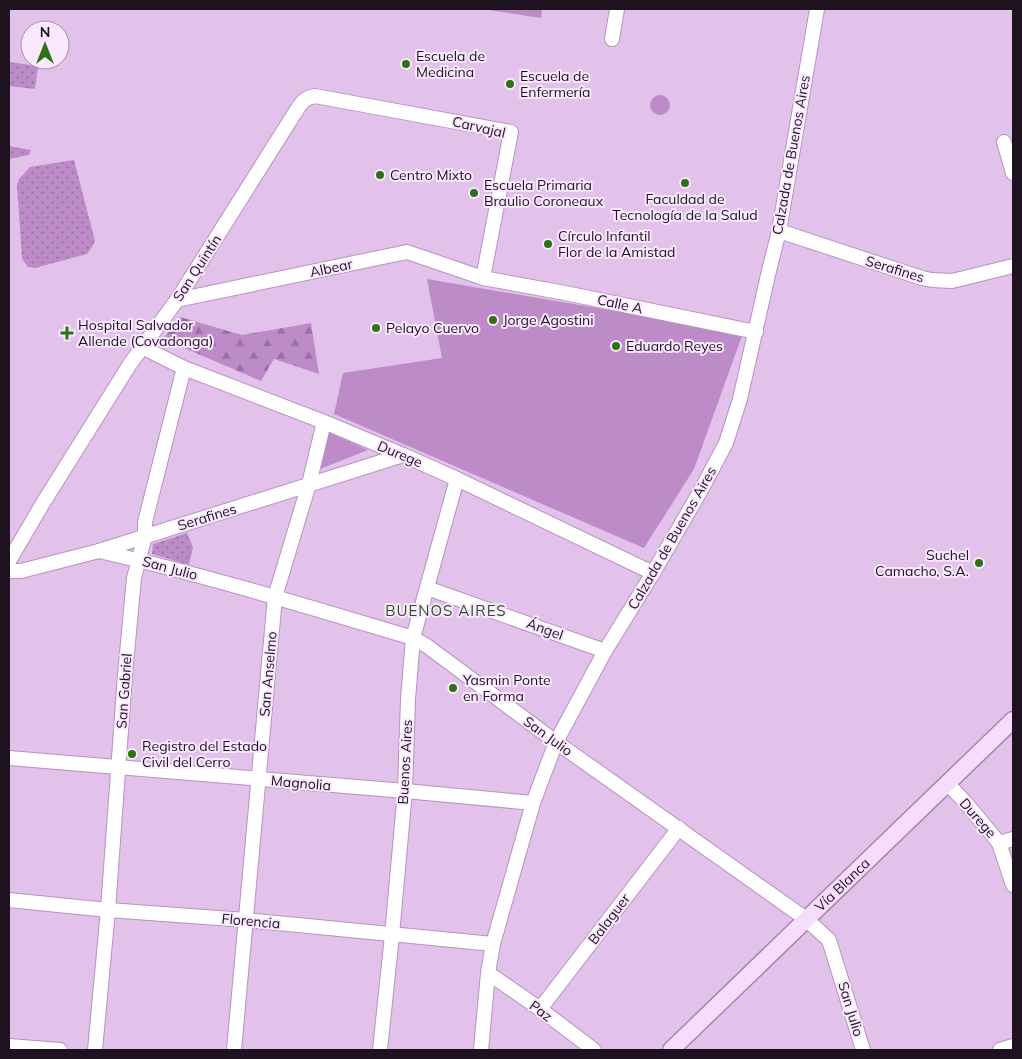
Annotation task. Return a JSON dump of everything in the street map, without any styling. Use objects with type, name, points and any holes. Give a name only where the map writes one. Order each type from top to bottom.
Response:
[{"type":"main road","name":"Vía Blanca","points":[[671,1050],[1013,720]]},
{"type":"street","points":[[612,39],[618,9]]},
{"type":"street","name":"Calzada de Buenos Aires","points":[[481,1050],[488,973],[493,944],[533,803],[556,742],[605,651],[701,490],[726,443],[740,400],[779,231],[817,9]]},
{"type":"street","name":"Carvajal","points":[[304,101],[315,96],[511,132],[483,278]]},
{"type":"street","name":"San Quintín","points":[[9,561],[48,494],[142,347],[177,300],[304,101]]},
{"type":"street","points":[[1004,142],[1013,172]]},
{"type":"street","name":"Serafines","points":[[779,231],[932,280],[952,281],[1013,266]]},
{"type":"street","name":"Albear","points":[[177,300],[407,252],[483,278]]},
{"type":"street","name":"Calle A","points":[[483,278],[756,332]]},
{"type":"street","name":"Durege","points":[[142,347],[184,368],[324,422],[403,455],[653,573]]},
{"type":"street","name":"San Gabriel","points":[[95,1050],[134,578],[144,536],[145,522],[184,368]]},
{"type":"street","name":"San Anselmo","points":[[234,1050],[275,596],[310,484],[324,422]]},
{"type":"street","name":"Serafines","points":[[9,570],[21,571],[99,551],[403,455]]},
{"type":"street","name":"Buenos Aires","points":[[380,1050],[405,791],[408,699],[413,638],[457,479]]},
{"type":"street","name":"San Julio","points":[[99,551],[275,596],[413,638],[427,646],[556,742],[806,919],[829,940],[863,1050]]},
{"type":"street","name":"Ángel","points":[[427,588],[605,651]]},
{"type":"street","name":"Magnolia","points":[[9,758],[533,803]]},
{"type":"street","name":"Durege","points":[[947,783],[999,843],[1013,885]]},
{"type":"street","name":"Balaguer","points":[[540,1009],[678,828]]},
{"type":"street","points":[[999,843],[1013,839]]},
{"type":"street","name":"Florencia","points":[[9,900],[108,910],[246,920],[493,944]]},
{"type":"street","name":"Paz","points":[[488,973],[594,1050]]},
{"type":"street","points":[[9,1046],[60,1050]]},
{"type":"street","points":[[1000,1050],[1013,1046]]},
{"type":"green space","points":[[482,9],[542,9],[541,18]]},
{"type":"green space","points":[[9,62],[20,64],[20,70],[37,70],[35,89],[9,86]]},
{"type":"green space","points":[[656,95],[664,95],[670,101],[670,109],[664,115],[656,115],[650,109],[650,101]]},
{"type":"green space","points":[[9,146],[31,150],[29,155],[9,159]]},
{"type":"green space","points":[[74,160],[95,241],[87,254],[35,268],[28,267],[22,259],[17,184],[19,179],[30,167]]},
{"type":"green space","points":[[427,279],[743,333],[694,469],[644,548],[334,414],[343,373],[442,358]]},
{"type":"green space","points":[[180,317],[242,335],[311,323],[319,374],[274,359],[261,381],[163,339]]},
{"type":"green space","points":[[326,431],[368,450],[315,471]]},
{"type":"green space","points":[[187,533],[193,547],[189,565],[152,554],[153,544]]},
{"type":"place","name":"Escuela de Medicina","points":[[406,64]]},
{"type":"place","name":"Escuela de Enfermería","points":[[510,84]]},
{"type":"place","name":"Centro Mixto","points":[[380,175]]},
{"type":"place","name":"Faculdad de Tecnología de la Salud","points":[[685,183]]},
{"type":"place","name":"Escuela Primaria Braulio Coroneaux","points":[[474,193]]},
{"type":"place","name":"Círculo Infantil Flor de la Amistad","points":[[548,244]]},
{"type":"place","name":"Jorge Agostini","points":[[493,320]]},
{"type":"place","name":"Pelayo Cuervo","points":[[376,328]]},
{"type":"place","name":"Hospital Salvador Allende (Covadonga)","points":[[67,333]]},
{"type":"place","name":"Eduardo Reyes","points":[[616,346]]},
{"type":"place","name":"Suchel Camacho, S.A.","points":[[979,563]]},
{"type":"place","name":"Yasmin Ponte en Forma","points":[[453,688]]},
{"type":"place","name":"Registro del Estado Civil del Cerro","points":[[132,754]]},
{"type":"district","name":"BUENOS AIRES","points":[[446,611]]}]
